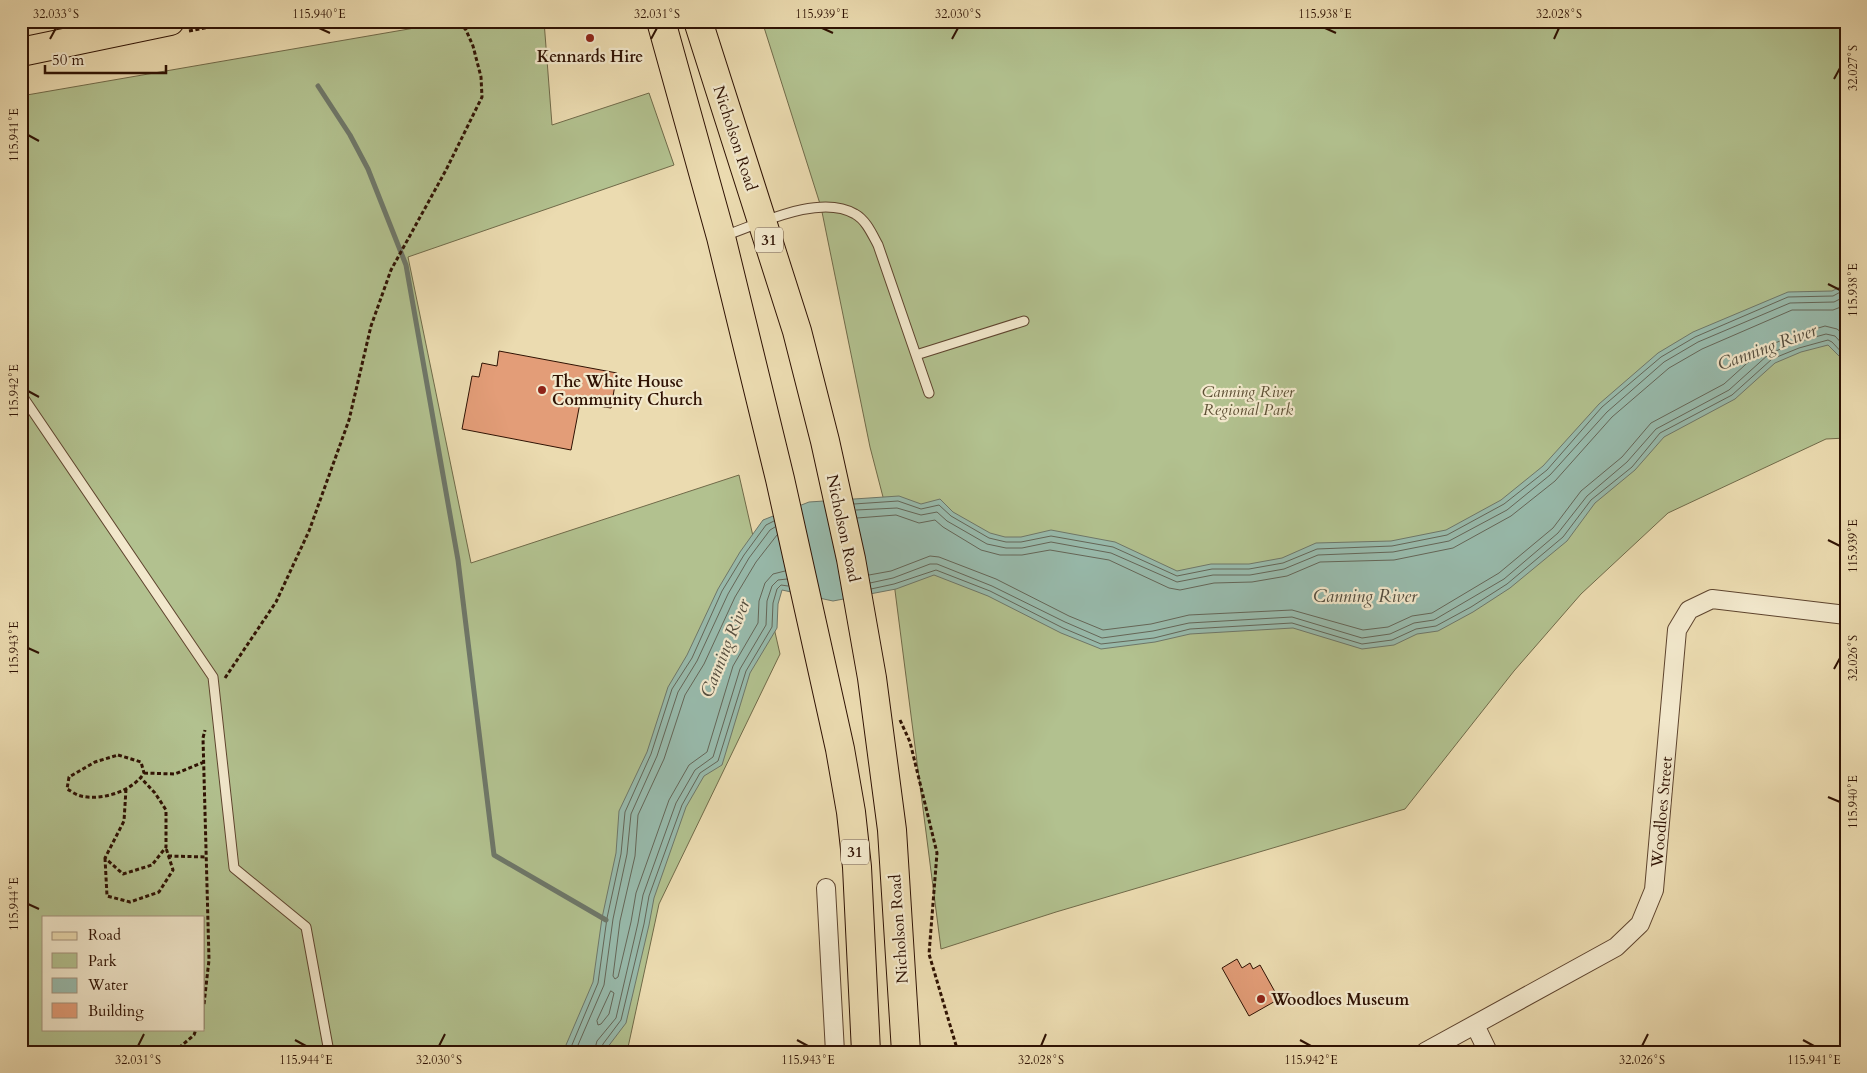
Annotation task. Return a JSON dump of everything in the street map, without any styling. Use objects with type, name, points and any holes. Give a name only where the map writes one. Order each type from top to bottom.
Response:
[{"type":"main road","points":[[21,52],[170,21]]},
{"type":"main road","points":[[648,21],[669,50]]},
{"type":"main road","name":"31","points":[[661,21],[721,237],[780,479],[840,749],[851,812],[857,867],[866,1052]]},
{"type":"main road","name":"Nicholson Road","points":[[698,21],[764,222],[797,331],[825,441],[851,558],[872,678],[892,830],[906,1052]]},
{"type":"street","name":"Woodloes Street","points":[[1425,1052],[1616,947],[1640,924],[1654,890],[1677,630],[1689,610],[1712,599],[1846,615]]},
{"type":"street","points":[[826,888],[835,1052]]},
{"type":"street","points":[[1475,1025],[1488,1052]]},
{"type":"lane","points":[[721,237],[797,212],[821,207],[840,207],[856,214],[869,228],[878,245],[929,393]]},
{"type":"lane","points":[[916,355],[1024,320]]},
{"type":"lane","points":[[21,394],[213,677],[234,868],[306,927],[329,1052]]},
{"type":"path","points":[[215,694],[245,646],[276,602],[309,531],[349,420],[371,326],[391,270],[446,170],[482,97],[481,77],[473,46],[466,30],[458,21]]},
{"type":"path","points":[[898,715],[910,742],[937,853],[929,954],[958,1052]]},
{"type":"path","points":[[205,995],[209,960],[203,738],[206,730]]},
{"type":"path","points":[[118,755],[141,762],[144,773],[141,778],[126,789],[99,797],[80,796],[67,788],[69,777],[95,762],[118,755]]},
{"type":"path","points":[[144,773],[175,774],[204,762]]},
{"type":"path","points":[[126,789],[124,821],[105,858],[107,896],[130,902],[158,892],[173,870],[166,847],[166,810],[155,792],[141,778]]},
{"type":"path","points":[[105,858],[123,874],[152,865],[166,847]]},
{"type":"path","points":[[168,856],[207,858]]},
{"type":"path","points":[[174,1052],[194,1035],[196,1030]]},
{"type":"green space","points":[[455,21],[544,21],[552,125],[649,93],[674,165],[408,257],[471,563],[739,475],[780,654],[659,904],[627,1052],[21,1052],[21,96]]},
{"type":"green space","name":"Canning River Regional Park","points":[[762,21],[1846,21],[1846,438],[1826,439],[1668,513],[1581,594],[1514,671],[1405,809],[1056,912],[941,949],[883,497],[870,447],[821,207]]},
{"type":"water","name":"Canning River","points":[[1846,284],[1846,363],[1828,345],[1801,352],[1775,363],[1735,399],[1664,437],[1635,470],[1595,503],[1567,541],[1510,588],[1473,612],[1438,631],[1417,634],[1394,645],[1362,649],[1293,628],[1190,634],[1155,642],[1101,649],[1061,633],[988,596],[934,575],[896,589],[833,601],[782,590],[778,604],[777,628],[750,673],[722,765],[704,776],[686,807],[654,898],[626,1023],[604,1052],[563,1052],[593,982],[602,918],[616,853],[619,811],[647,752],[668,687],[687,655],[718,589],[740,552],[763,520],[809,502],[899,496],[921,504],[940,499],[953,512],[990,533],[1005,537],[1021,537],[1051,530],[1115,542],[1177,571],[1211,564],[1249,564],[1282,558],[1316,543],[1391,541],[1446,530],[1501,500],[1543,466],[1599,404],[1658,353],[1693,332],[1788,292],[1832,291]]},
{"type":"building","name":"The White House Community Church","points":[[499,351],[617,373],[611,408],[580,403],[571,450],[462,429],[472,376],[479,377],[482,363],[497,366]]},
{"type":"building","points":[[1237,959],[1242,968],[1250,963],[1253,969],[1260,965],[1279,999],[1249,1016],[1222,968]]},
{"type":"waterway","points":[[318,86],[350,135],[368,169],[406,265],[458,560],[494,855],[606,920]]},
{"type":"place","name":"Kennards Hire","points":[[590,38]]},
{"type":"place","name":"The White House Community Church","points":[[542,390]]},
{"type":"place","name":"Woodloes Museum","points":[[1261,999]]}]
